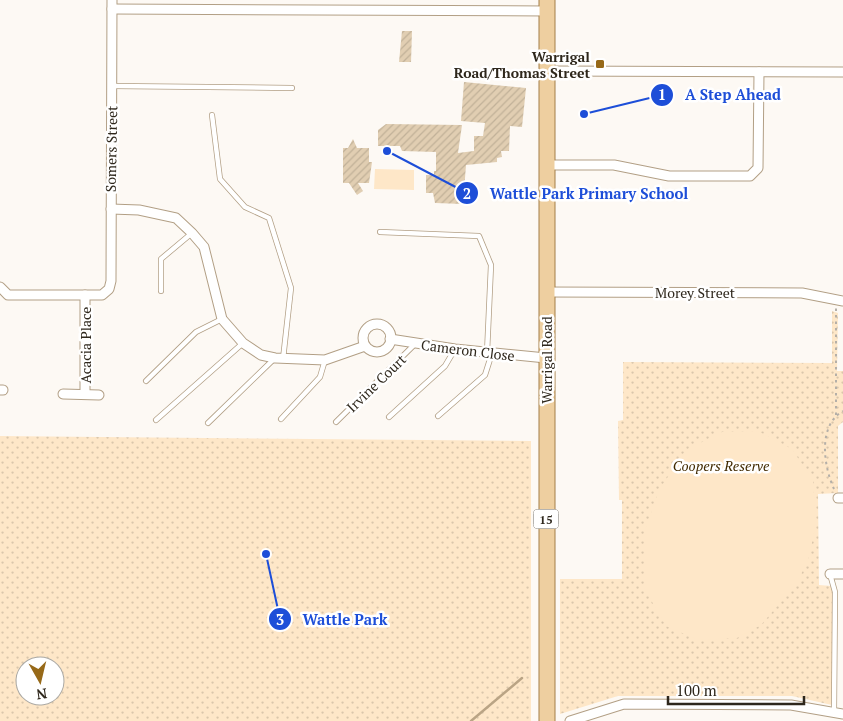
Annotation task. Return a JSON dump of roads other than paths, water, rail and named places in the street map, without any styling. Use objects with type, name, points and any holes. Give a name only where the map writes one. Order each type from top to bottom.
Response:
[{"type":"main road","name":"Warrigal Road","points":[[547,5],[547,721]]},
{"type":"street","points":[[112,4],[547,5]]},
{"type":"street","name":"Somers Street","points":[[85,295],[102,295],[109,289],[111,281],[112,4]]},
{"type":"street","points":[[547,70],[843,72]]},
{"type":"street","points":[[547,165],[614,165],[670,176],[750,176],[758,168],[759,72]]},
{"type":"street","points":[[111,209],[139,210],[176,218],[192,233],[204,247],[222,319],[243,343],[261,355],[279,359],[325,360],[365,346]]},
{"type":"street","points":[[0,287],[8,295],[85,295]]},
{"type":"street","name":"Morey Street","points":[[546,292],[802,293],[841,301]]},
{"type":"street","name":"Acacia Place","points":[[85,295],[85,394]]},
{"type":"street","points":[[376,324],[385,327],[390,339],[387,347],[380,352],[372,351],[365,346],[363,335],[371,326],[376,324]]},
{"type":"street","name":"Cameron Close","points":[[390,339],[455,349],[546,358]]},
{"type":"street","name":"Acacia Place","points":[[63,394],[99,395]]},
{"type":"street","points":[[830,574],[843,574]]},
{"type":"street","points":[[570,721],[624,704],[791,705],[839,716]]},
{"type":"lane","points":[[112,86],[292,88]]},
{"type":"lane","points":[[208,423],[279,359],[291,288],[269,218],[245,207],[220,179],[212,115]]},
{"type":"lane","points":[[380,232],[479,236],[491,265],[490,353],[485,375],[438,416]]},
{"type":"lane","points":[[161,291],[161,259],[192,233]]},
{"type":"lane","points":[[146,381],[196,332],[222,319]]},
{"type":"lane","points":[[156,420],[243,343]]},
{"type":"lane","name":"Irvine Court","points":[[336,422],[416,343]]},
{"type":"lane","points":[[389,417],[445,366],[455,349]]},
{"type":"lane","points":[[281,419],[320,377],[325,360]]},
{"type":"lane","points":[[830,574],[835,592],[839,716]]},
{"type":"waterway","points":[[471,721],[522,678]]},
{"type":"place","name":"Warrigal Road/Thomas Street","points":[[600,64]]},
{"type":"place","name":"A Step Ahead","points":[[584,114]]},
{"type":"place","name":"Wattle Park Primary School","points":[[387,151]]},
{"type":"place","name":"Wattle Park","points":[[266,554]]},
{"type":"park label","name":"Coopers Reserve","points":[[721,465]]}]
